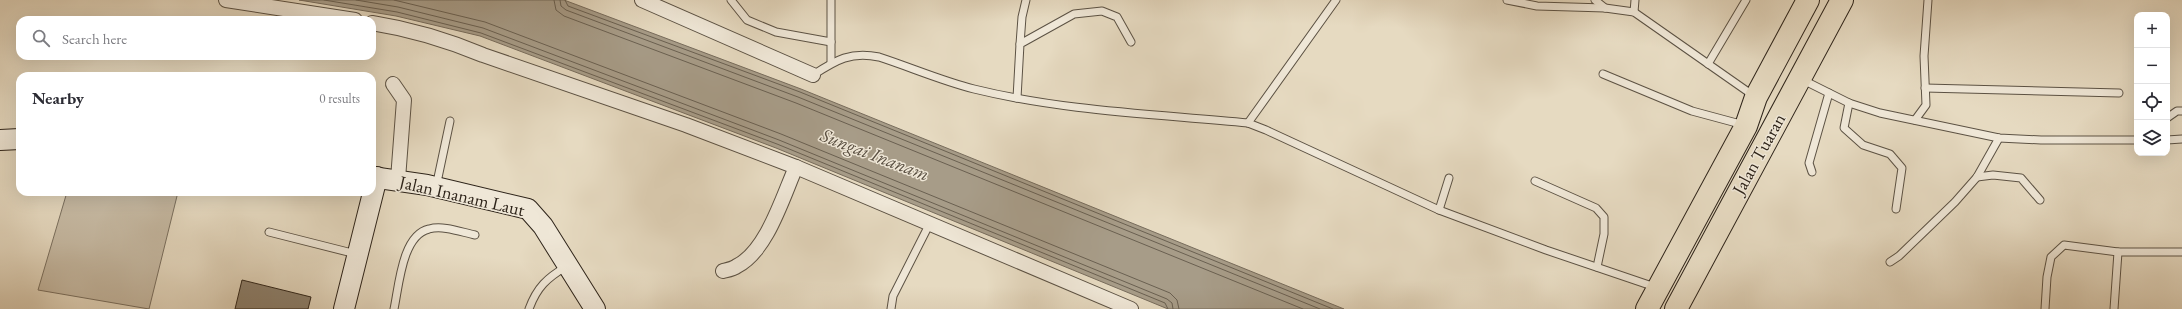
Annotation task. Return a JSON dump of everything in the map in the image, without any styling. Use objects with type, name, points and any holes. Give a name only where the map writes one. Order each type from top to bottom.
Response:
[{"type":"main road","name":"Jalan Tuaran","points":[[1647,309],[1746,126],[1756,97],[1808,0]]},
{"type":"main road","name":"Jalan Tuaran","points":[[1676,309],[1742,183],[1801,78],[1842,0]]},
{"type":"street","points":[[226,0],[329,16]]},
{"type":"street","points":[[642,0],[813,74]]},
{"type":"street","points":[[376,24],[394,26],[451,42],[483,55],[686,125],[796,167],[1128,308]]},
{"type":"street","points":[[393,84],[404,100],[398,179]]},
{"type":"street","points":[[723,271],[737,266],[750,256],[764,238],[796,167]]},
{"type":"street","name":"Jalan Inanam Laut","points":[[376,177],[398,179],[528,209],[543,226],[595,309]]},
{"type":"street","points":[[344,309],[370,196]]},
{"type":"lane","points":[[731,0],[747,20],[776,32],[831,42]]},
{"type":"lane","points":[[831,0],[831,63]]},
{"type":"lane","points":[[1017,98],[1022,17],[1026,0]]},
{"type":"lane","points":[[1248,123],[1336,0]]},
{"type":"lane","points":[[1507,0],[1537,6],[1605,8],[1634,12],[1756,97]]},
{"type":"lane","points":[[1594,0],[1605,8]]},
{"type":"lane","points":[[1634,12],[1635,0]]},
{"type":"lane","points":[[1708,64],[1746,0]]},
{"type":"lane","points":[[1915,120],[1926,105],[1924,56],[1928,0]]},
{"type":"lane","points":[[1020,44],[1074,14],[1102,11],[1117,17],[1131,42]]},
{"type":"lane","points":[[813,74],[846,56],[864,54],[879,57],[972,89],[1017,98],[1112,111],[1248,123],[1440,210],[1546,250],[1659,288]]},
{"type":"lane","points":[[1603,74],[1692,111],[1746,126]]},
{"type":"lane","points":[[1801,78],[1829,94],[1849,103],[1880,113],[1999,138],[2041,140],[2134,140]]},
{"type":"lane","points":[[1925,88],[2119,94]]},
{"type":"lane","points":[[1812,172],[1809,163],[1829,94]]},
{"type":"lane","points":[[1849,103],[1844,128],[1863,145],[1890,154],[1902,168],[1896,209]]},
{"type":"lane","points":[[2170,116],[2177,111],[2182,111]]},
{"type":"lane","points":[[436,187],[450,121]]},
{"type":"lane","points":[[1890,262],[1899,256],[1977,177],[1999,138]]},
{"type":"lane","points":[[2170,140],[2182,139]]},
{"type":"lane","points":[[1977,177],[1993,175],[2020,178],[2040,200]]},
{"type":"lane","points":[[1440,210],[1449,178]]},
{"type":"lane","points":[[1535,181],[1596,208],[1604,217],[1604,234],[1597,267]]},
{"type":"lane","points":[[891,309],[893,296],[930,223]]},
{"type":"lane","points":[[394,309],[408,249],[414,237],[430,229],[439,228],[475,235]]},
{"type":"lane","points":[[269,232],[357,254]]},
{"type":"lane","points":[[2044,309],[2047,277],[2051,257],[2064,245],[2118,252],[2182,252]]},
{"type":"lane","points":[[2114,309],[2118,252]]},
{"type":"lane","points":[[529,309],[534,293],[550,276],[567,266]]},
{"type":"shaded area","points":[[66,196],[177,196],[149,309],[38,290]]},
{"type":"water","name":"Sungai Inanam","points":[[299,0],[564,0],[801,89],[1344,309],[1168,309],[776,148],[480,36],[396,16]]},
{"type":"building","points":[[242,280],[311,297],[308,309],[235,309]]}]
